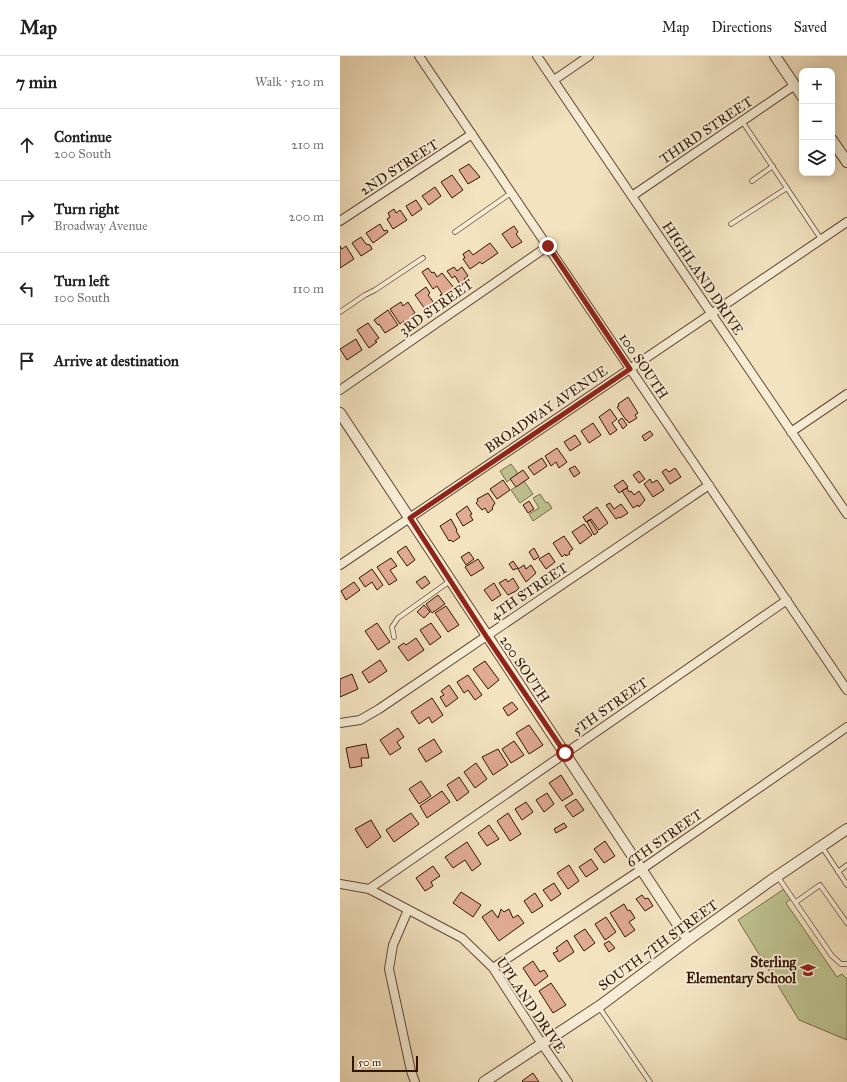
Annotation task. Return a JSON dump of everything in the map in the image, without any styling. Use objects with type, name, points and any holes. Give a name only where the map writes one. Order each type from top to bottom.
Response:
[{"type":"street","name":"100 SOUTH","points":[[419,56],[847,690]]},
{"type":"street","name":"HIGHLAND DRIVE","points":[[538,56],[847,514]]},
{"type":"street","points":[[554,80],[589,56]]},
{"type":"street","points":[[775,56],[799,91]]},
{"type":"street","name":"THIRD STREET","points":[[632,196],[795,85]]},
{"type":"street","name":"2ND STREET","points":[[340,221],[472,134]]},
{"type":"street","points":[[835,144],[847,162]]},
{"type":"street","name":"BROADWAY AVENUE","points":[[340,565],[847,222]]},
{"type":"street","name":"3RD STREET","points":[[340,390],[548,246]]},
{"type":"street","points":[[791,432],[847,394]]},
{"type":"street","name":"200 SOUTH","points":[[340,413],[688,940]]},
{"type":"street","name":"4TH STREET","points":[[340,723],[360,720],[379,709],[709,485]]},
{"type":"street","name":"5TH STREET","points":[[369,889],[787,600]]},
{"type":"street","name":"6TH STREET","points":[[493,968],[642,869],[847,727]]},
{"type":"street","name":"SOUTH 7TH STREET","points":[[484,1082],[598,1006],[778,876],[847,829]]},
{"type":"street","name":"UPLAND DRIVE","points":[[340,884],[369,889],[462,938],[493,968],[568,1082]]},
{"type":"street","points":[[408,910],[393,945],[389,969],[411,1071],[415,1082]]},
{"type":"lane","points":[[742,121],[821,239]]},
{"type":"lane","points":[[752,181],[773,166]]},
{"type":"lane","points":[[731,224],[787,188]]},
{"type":"lane","points":[[455,232],[512,192]]},
{"type":"lane","points":[[340,312],[423,258]]},
{"type":"lane","points":[[394,637],[392,627],[398,618],[450,580]]},
{"type":"lane","points":[[822,847],[847,885]]},
{"type":"lane","points":[[838,872],[847,865]]},
{"type":"lane","points":[[778,876],[832,956],[841,964],[847,964]]},
{"type":"lane","points":[[796,902],[820,885],[847,923]]},
{"type":"lane","points":[[598,1006],[650,1082]]},
{"type":"green space","points":[[511,464],[517,474],[507,482],[500,471]]},
{"type":"green space","points":[[524,481],[533,494],[520,503],[511,490]]},
{"type":"green space","points":[[540,494],[546,503],[548,502],[552,508],[533,521],[529,514],[539,508],[533,498]]},
{"type":"green space","points":[[784,889],[791,899],[786,903],[837,977],[842,974],[847,979],[847,1040],[799,1020],[738,920]]},
{"type":"building","points":[[469,164],[480,177],[468,184],[459,170]]},
{"type":"building","points":[[452,175],[463,190],[452,198],[441,182]]},
{"type":"building","points":[[435,187],[441,196],[429,205],[422,196]]},
{"type":"building","points":[[416,200],[422,209],[412,216],[406,206]]},
{"type":"building","points":[[394,209],[396,213],[400,210],[407,220],[393,229],[387,219],[390,217],[388,213]]},
{"type":"building","points":[[380,224],[384,231],[387,230],[388,232],[373,243],[366,233]]},
{"type":"building","points":[[514,226],[518,232],[516,234],[522,242],[512,248],[502,234]]},
{"type":"building","points":[[361,237],[366,244],[370,245],[372,249],[361,256],[352,243]]},
{"type":"building","points":[[490,243],[498,253],[482,264],[480,262],[470,269],[463,259],[465,258],[463,254],[469,250],[473,255]]},
{"type":"building","points":[[340,246],[342,249],[346,246],[354,259],[340,268]]},
{"type":"building","points":[[454,267],[457,271],[462,267],[468,276],[464,279],[466,282],[461,286],[455,276],[452,278],[447,271]]},
{"type":"building","points":[[428,268],[432,273],[434,272],[437,277],[442,273],[455,289],[442,298],[440,295],[442,294],[437,286],[433,289],[422,272]]},
{"type":"building","points":[[426,287],[430,293],[428,295],[434,303],[425,309],[415,295]]},
{"type":"building","points":[[401,302],[403,306],[408,302],[415,313],[412,315],[414,317],[406,323],[404,321],[400,324],[390,309]]},
{"type":"building","points":[[388,310],[398,325],[385,333],[379,324],[378,325],[374,320]]},
{"type":"building","points":[[368,323],[379,338],[375,341],[377,342],[369,348],[357,330]]},
{"type":"building","points":[[356,339],[362,350],[347,360],[340,349]]},
{"type":"building","points":[[628,397],[638,413],[635,415],[637,418],[629,423],[617,407],[619,406],[618,404]]},
{"type":"building","points":[[610,409],[617,419],[612,423],[617,430],[610,435],[599,417]]},
{"type":"building","points":[[622,418],[627,425],[623,429],[618,421]]},
{"type":"building","points":[[593,423],[601,435],[589,443],[581,431]]},
{"type":"building","points":[[650,431],[653,435],[645,441],[642,436]]},
{"type":"building","points":[[575,435],[581,444],[570,451],[564,442]]},
{"type":"building","points":[[557,448],[567,462],[559,468],[556,462],[551,466],[545,456]]},
{"type":"building","points":[[542,458],[547,466],[534,475],[528,467]]},
{"type":"building","points":[[575,466],[580,473],[574,477],[569,469]]},
{"type":"building","points":[[675,468],[681,477],[670,484],[662,472],[666,469],[669,472]]},
{"type":"building","points":[[523,470],[529,478],[516,487],[510,479]]},
{"type":"building","points":[[639,471],[645,479],[639,483],[633,475]]},
{"type":"building","points":[[650,479],[652,483],[657,480],[664,490],[653,497],[644,484]]},
{"type":"building","points":[[503,480],[510,490],[497,499],[490,489]]},
{"type":"building","points":[[623,480],[628,487],[619,493],[614,486]]},
{"type":"building","points":[[627,488],[629,492],[631,491],[634,495],[639,491],[645,500],[639,507],[638,505],[633,508],[622,491]]},
{"type":"building","points":[[488,493],[495,503],[492,508],[493,509],[488,513],[485,508],[482,510],[476,503],[478,501],[477,499]]},
{"type":"building","points":[[529,501],[534,509],[528,513],[523,505]]},
{"type":"building","points":[[610,503],[614,509],[621,504],[628,513],[616,519],[606,505]]},
{"type":"building","points":[[467,506],[472,514],[470,515],[473,520],[463,526],[456,514]]},
{"type":"building","points":[[597,507],[608,523],[599,530],[591,519],[586,522],[583,517]]},
{"type":"building","points":[[451,519],[460,537],[453,542],[451,540],[449,541],[440,526]]},
{"type":"building","points":[[590,520],[598,532],[594,535],[587,522]]},
{"type":"building","points":[[584,524],[592,535],[580,544],[572,532]]},
{"type":"building","points":[[564,536],[573,549],[569,552],[570,554],[566,556],[565,554],[562,557],[553,543]]},
{"type":"building","points":[[406,546],[415,560],[407,566],[397,552]]},
{"type":"building","points":[[534,548],[539,557],[534,560],[529,552]]},
{"type":"building","points":[[469,552],[474,559],[466,565],[461,557]]},
{"type":"building","points":[[549,553],[555,562],[546,569],[539,559]]},
{"type":"building","points":[[391,558],[397,566],[390,570],[397,580],[389,585],[377,567]]},
{"type":"building","points":[[478,559],[484,568],[471,576],[465,567]]},
{"type":"building","points":[[513,561],[518,568],[513,570],[509,564]]},
{"type":"building","points":[[524,565],[526,569],[531,565],[536,573],[526,582],[518,569]]},
{"type":"building","points":[[372,569],[383,585],[377,590],[372,582],[365,587],[359,578]]},
{"type":"building","points":[[425,576],[430,583],[422,589],[416,582]]},
{"type":"building","points":[[513,578],[519,588],[508,595],[499,583],[506,579],[508,582]]},
{"type":"building","points":[[354,582],[360,590],[346,600],[341,591]]},
{"type":"building","points":[[494,583],[501,595],[492,601],[484,590]]},
{"type":"building","points":[[438,595],[445,604],[432,613],[426,604]]},
{"type":"building","points":[[424,605],[430,612],[424,618],[417,612]]},
{"type":"building","points":[[446,606],[459,625],[448,632],[435,613]]},
{"type":"building","points":[[377,623],[390,642],[378,650],[365,631]]},
{"type":"building","points":[[431,623],[441,637],[430,645],[420,630]]},
{"type":"building","points":[[416,638],[424,650],[408,661],[398,647],[404,643],[406,645]]},
{"type":"building","points":[[380,660],[387,671],[369,683],[362,672]]},
{"type":"building","points":[[485,661],[499,680],[488,689],[473,669]]},
{"type":"building","points":[[352,674],[358,689],[340,697],[340,679]]},
{"type":"building","points":[[468,675],[482,695],[475,700],[468,690],[464,693],[457,682]]},
{"type":"building","points":[[449,685],[458,698],[446,707],[440,697],[444,695],[441,691]]},
{"type":"building","points":[[432,698],[443,715],[432,723],[429,717],[419,724],[411,712]]},
{"type":"building","points":[[512,702],[518,709],[508,716],[503,708]]},
{"type":"building","points":[[529,725],[543,745],[529,754],[516,733]]},
{"type":"building","points":[[398,728],[404,737],[397,742],[401,748],[390,755],[380,740]]},
{"type":"building","points":[[434,739],[442,752],[426,762],[418,749]]},
{"type":"building","points":[[514,741],[524,755],[511,763],[502,749]]},
{"type":"building","points":[[366,744],[369,758],[361,758],[362,766],[350,768],[346,748]]},
{"type":"building","points":[[498,749],[508,765],[493,775],[482,757]]},
{"type":"building","points":[[476,763],[487,779],[475,788],[464,772]]},
{"type":"building","points":[[561,775],[573,794],[562,801],[549,783]]},
{"type":"building","points":[[459,777],[469,792],[457,801],[447,785]]},
{"type":"building","points":[[421,781],[431,796],[419,804],[409,789]]},
{"type":"building","points":[[442,791],[450,802],[427,818],[420,806]]},
{"type":"building","points":[[547,793],[554,804],[544,812],[536,800]]},
{"type":"building","points":[[576,799],[584,810],[573,817],[565,806]]},
{"type":"building","points":[[526,802],[533,812],[522,820],[515,809]]},
{"type":"building","points":[[411,813],[419,824],[394,842],[386,830]]},
{"type":"building","points":[[508,813],[521,834],[510,841],[497,821]]},
{"type":"building","points":[[371,820],[381,837],[367,848],[355,829]]},
{"type":"building","points":[[564,823],[567,827],[556,833],[554,829]]},
{"type":"building","points":[[489,825],[499,839],[487,846],[478,833]]},
{"type":"building","points":[[605,841],[615,856],[604,863],[594,849]]},
{"type":"building","points":[[467,842],[481,864],[472,871],[465,860],[453,868],[445,857]]},
{"type":"building","points":[[591,859],[598,869],[586,877],[579,867]]},
{"type":"building","points":[[569,865],[579,881],[568,889],[557,873]]},
{"type":"building","points":[[433,866],[440,876],[431,882],[433,886],[425,891],[416,878]]},
{"type":"building","points":[[554,883],[561,894],[551,901],[543,890]]},
{"type":"building","points":[[461,892],[481,905],[473,917],[453,903]]},
{"type":"building","points":[[535,893],[543,906],[532,913],[524,901]]},
{"type":"building","points":[[642,895],[645,899],[648,898],[653,906],[645,911],[636,899]]},
{"type":"building","points":[[624,904],[635,918],[629,922],[635,930],[625,937],[610,913]]},
{"type":"building","points":[[501,909],[504,912],[509,909],[513,918],[518,915],[524,923],[499,941],[482,917],[492,910],[498,918]]},
{"type":"building","points":[[606,917],[616,932],[605,940],[595,924]]},
{"type":"building","points":[[585,929],[595,943],[584,951],[574,936]]},
{"type":"building","points":[[567,940],[574,952],[559,962],[553,953],[558,951],[556,948]]},
{"type":"building","points":[[609,941],[615,948],[609,952],[604,944]]},
{"type":"building","points":[[533,961],[540,972],[544,970],[548,976],[535,986],[523,968]]},
{"type":"building","points":[[551,983],[566,1005],[553,1013],[539,991]]},
{"type":"building","points":[[533,1073],[539,1082],[522,1081]]},
{"type":"place","name":"Sterling Elementary School","points":[[808,970]]},
{"type":"route","points":[[548,246],[630,369],[410,518],[486,636],[565,753]]}]
